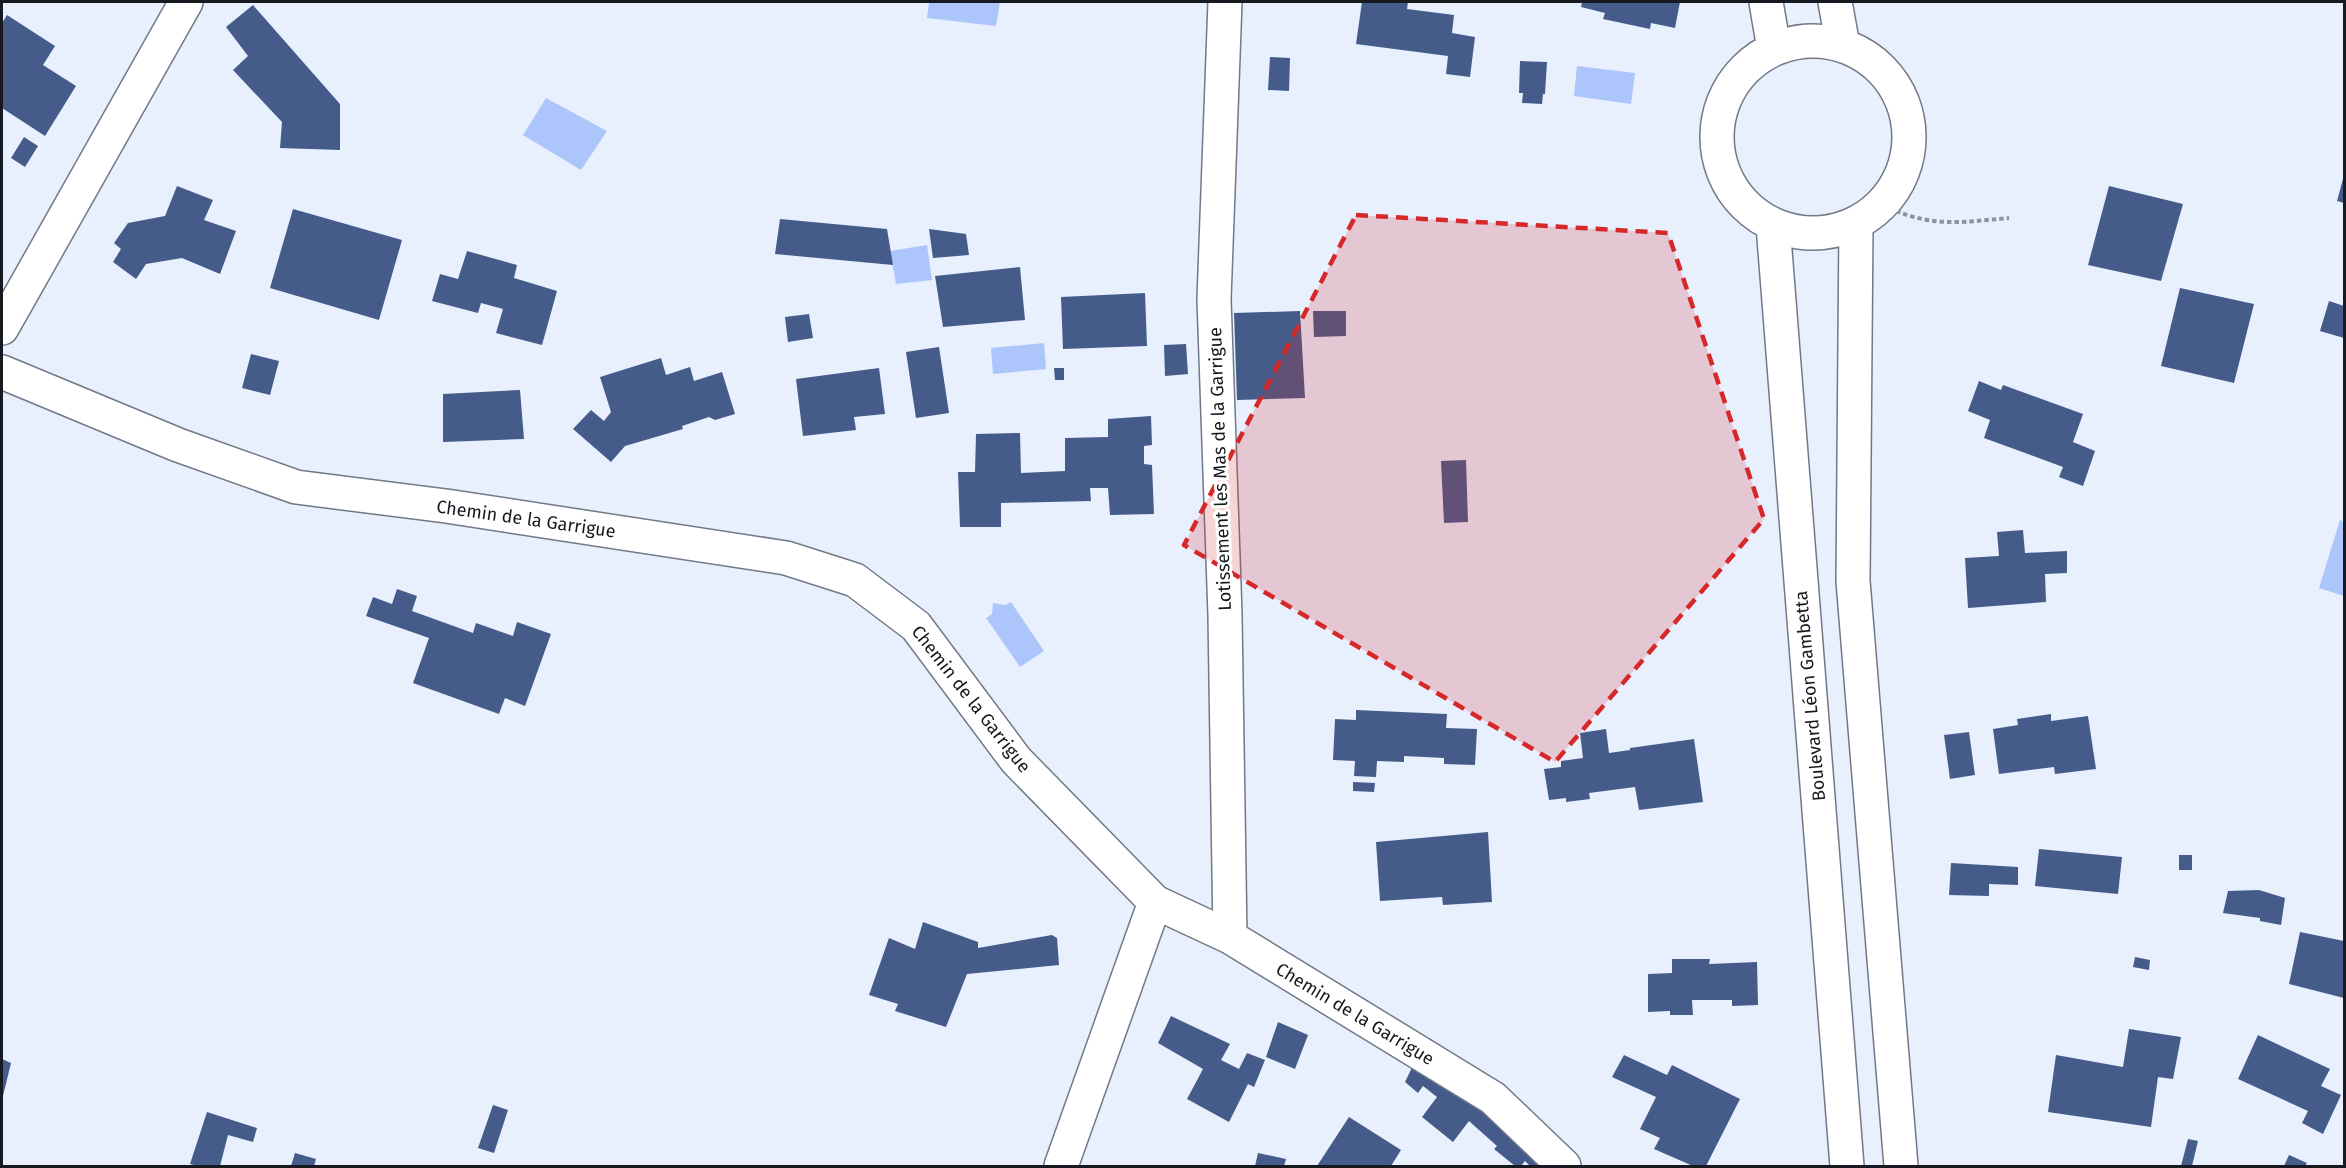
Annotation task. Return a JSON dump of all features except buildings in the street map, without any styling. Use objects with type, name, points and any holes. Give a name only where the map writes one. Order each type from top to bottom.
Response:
[{"type":"street","points":[[2,328],[186,2]]},
{"type":"street","name":"Lotissement les Mas de la Garrigue","points":[[1225,2],[1214,299],[1225,615],[1230,937]]},
{"type":"street","points":[[1766,2],[1774,49]]},
{"type":"street","points":[[1835,2],[1843,46]]},
{"type":"street","points":[[1820,41],[1843,46],[1872,61],[1894,84],[1908,114],[1910,147],[1901,178],[1883,205],[1856,224],[1829,233],[1800,234],[1773,225],[1747,208],[1727,183],[1717,152],[1717,121],[1728,91],[1747,66],[1774,49],[1796,42],[1820,41]]},
{"type":"street","points":[[1856,224],[1853,581],[1901,1167]]},
{"type":"street","name":"Boulevard Léon Gambetta","points":[[1773,225],[1847,1167]]},
{"type":"street","name":"Chemin de la Garrigue","points":[[2,372],[178,445],[296,487],[786,558],[855,580],[916,626],[1016,760],[1155,902],[1230,937],[1493,1098],[1564,1167]]},
{"type":"street","points":[[1061,1167],[1155,902]]},
{"type":"path","points":[[1883,205],[1913,219],[1949,224],[2009,218]]},
{"type":"highlighted area","points":[[1356,215],[1668,233],[1764,519],[1555,762],[1184,545]]},
{"type":"water","points":[[929,2],[1000,2],[996,26],[927,18]]},
{"type":"water","points":[[1577,66],[1635,73],[1631,104],[1574,96]]},
{"type":"water","points":[[546,98],[607,131],[581,170],[523,135]]},
{"type":"water","points":[[927,245],[932,280],[896,284],[890,251]]},
{"type":"water","points":[[1044,343],[1046,369],[993,374],[991,348]]},
{"type":"water","points":[[2340,520],[2344,522],[2344,596],[2319,588]]},
{"type":"water","points":[[1011,602],[1044,651],[1020,667],[986,618],[992,614],[993,603],[1005,605]]}]
